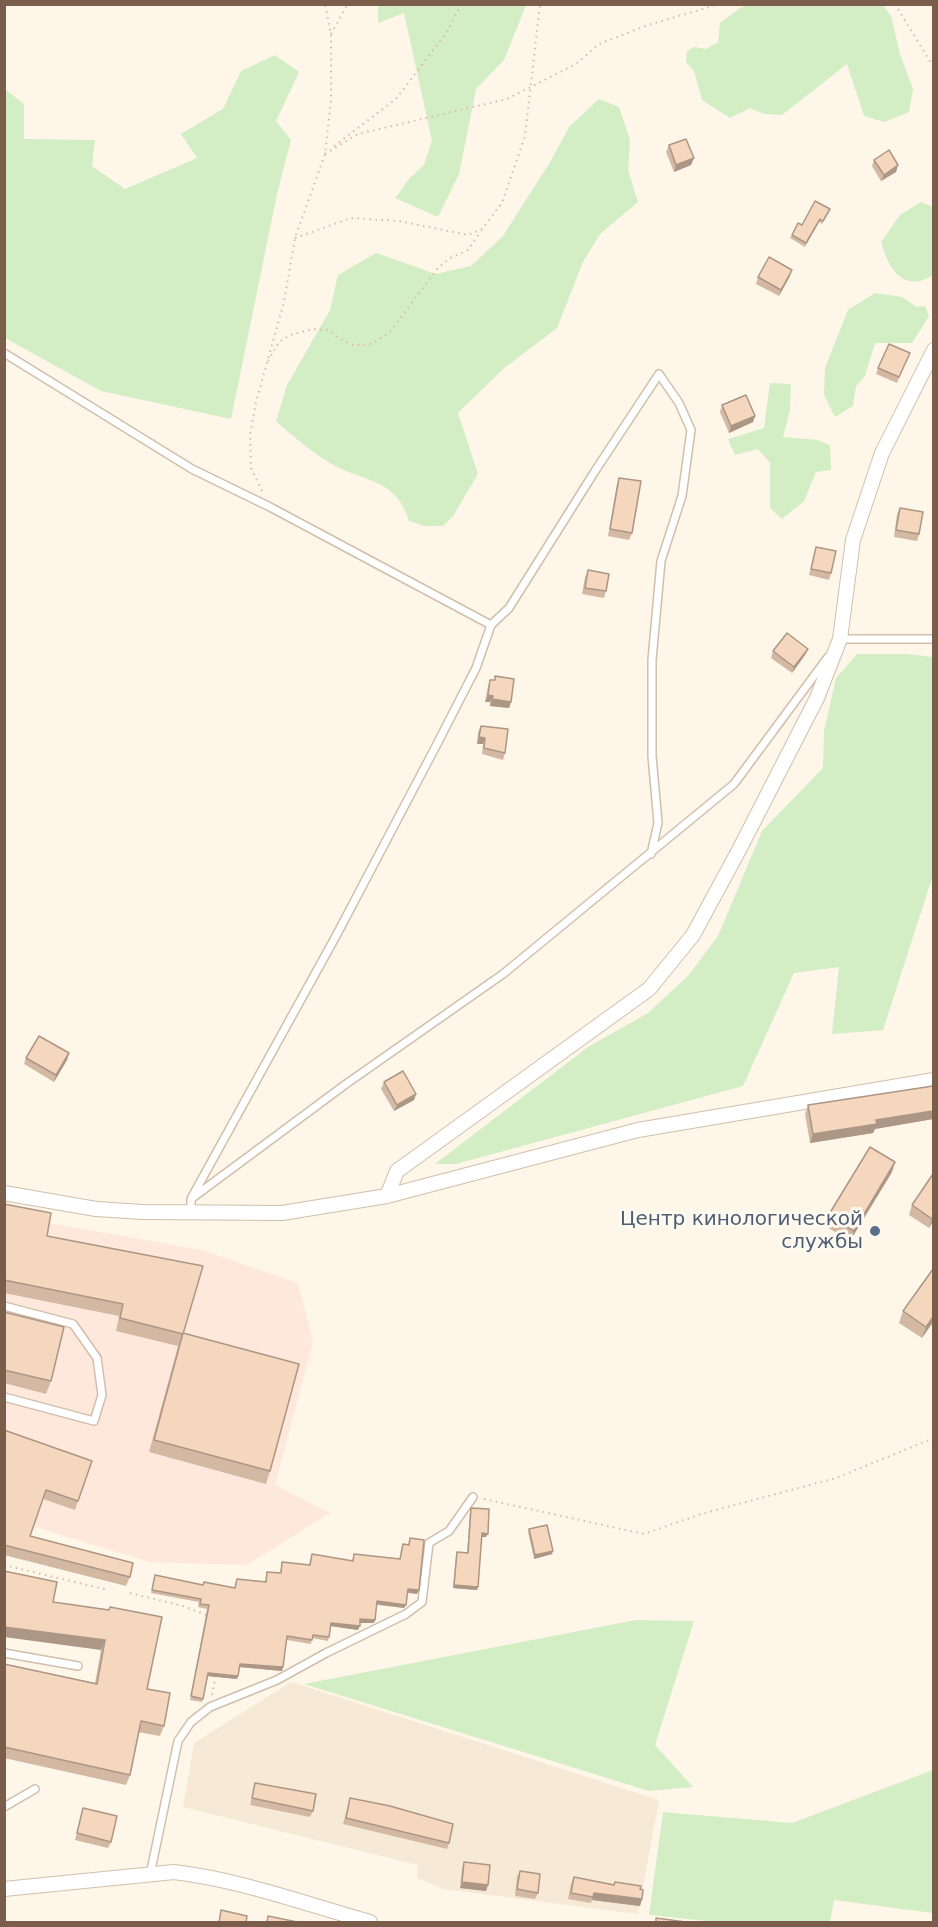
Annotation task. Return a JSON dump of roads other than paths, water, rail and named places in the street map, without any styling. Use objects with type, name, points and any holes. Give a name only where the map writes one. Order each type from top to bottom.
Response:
[{"type":"street","points":[[387,1196],[397,1171],[649,989],[693,935],[817,698],[840,639],[853,540],[882,453],[933,350]]},
{"type":"street","points":[[4,1194],[96,1209],[191,1206],[282,1213],[387,1196],[638,1130],[933,1080]]},
{"type":"street","points":[[4,1889],[174,1872],[267,1892],[370,1923]]},
{"type":"lane","points":[[4,353],[192,469],[270,507],[491,625]]},
{"type":"lane","points":[[191,1206],[436,746],[476,668],[491,625],[509,608],[594,471],[659,374],[679,403],[691,430],[682,496],[661,561],[652,660],[652,756],[658,823],[651,854]]},
{"type":"lane","points":[[191,1206],[346,1084],[503,974],[735,784],[788,714],[840,639],[933,639]]},
{"type":"lane","points":[[4,1306],[73,1324],[97,1358],[102,1395],[94,1421],[4,1397]]},
{"type":"lane","points":[[150,1875],[178,1741],[191,1722],[210,1707],[277,1680],[406,1614],[422,1602],[429,1543],[449,1531],[473,1497]]},
{"type":"lane","points":[[4,1653],[78,1666]]},
{"type":"lane","points":[[4,1807],[35,1789]]},
{"type":"place","name":"Центр кинологической службы","points":[[875,1231]]}]
